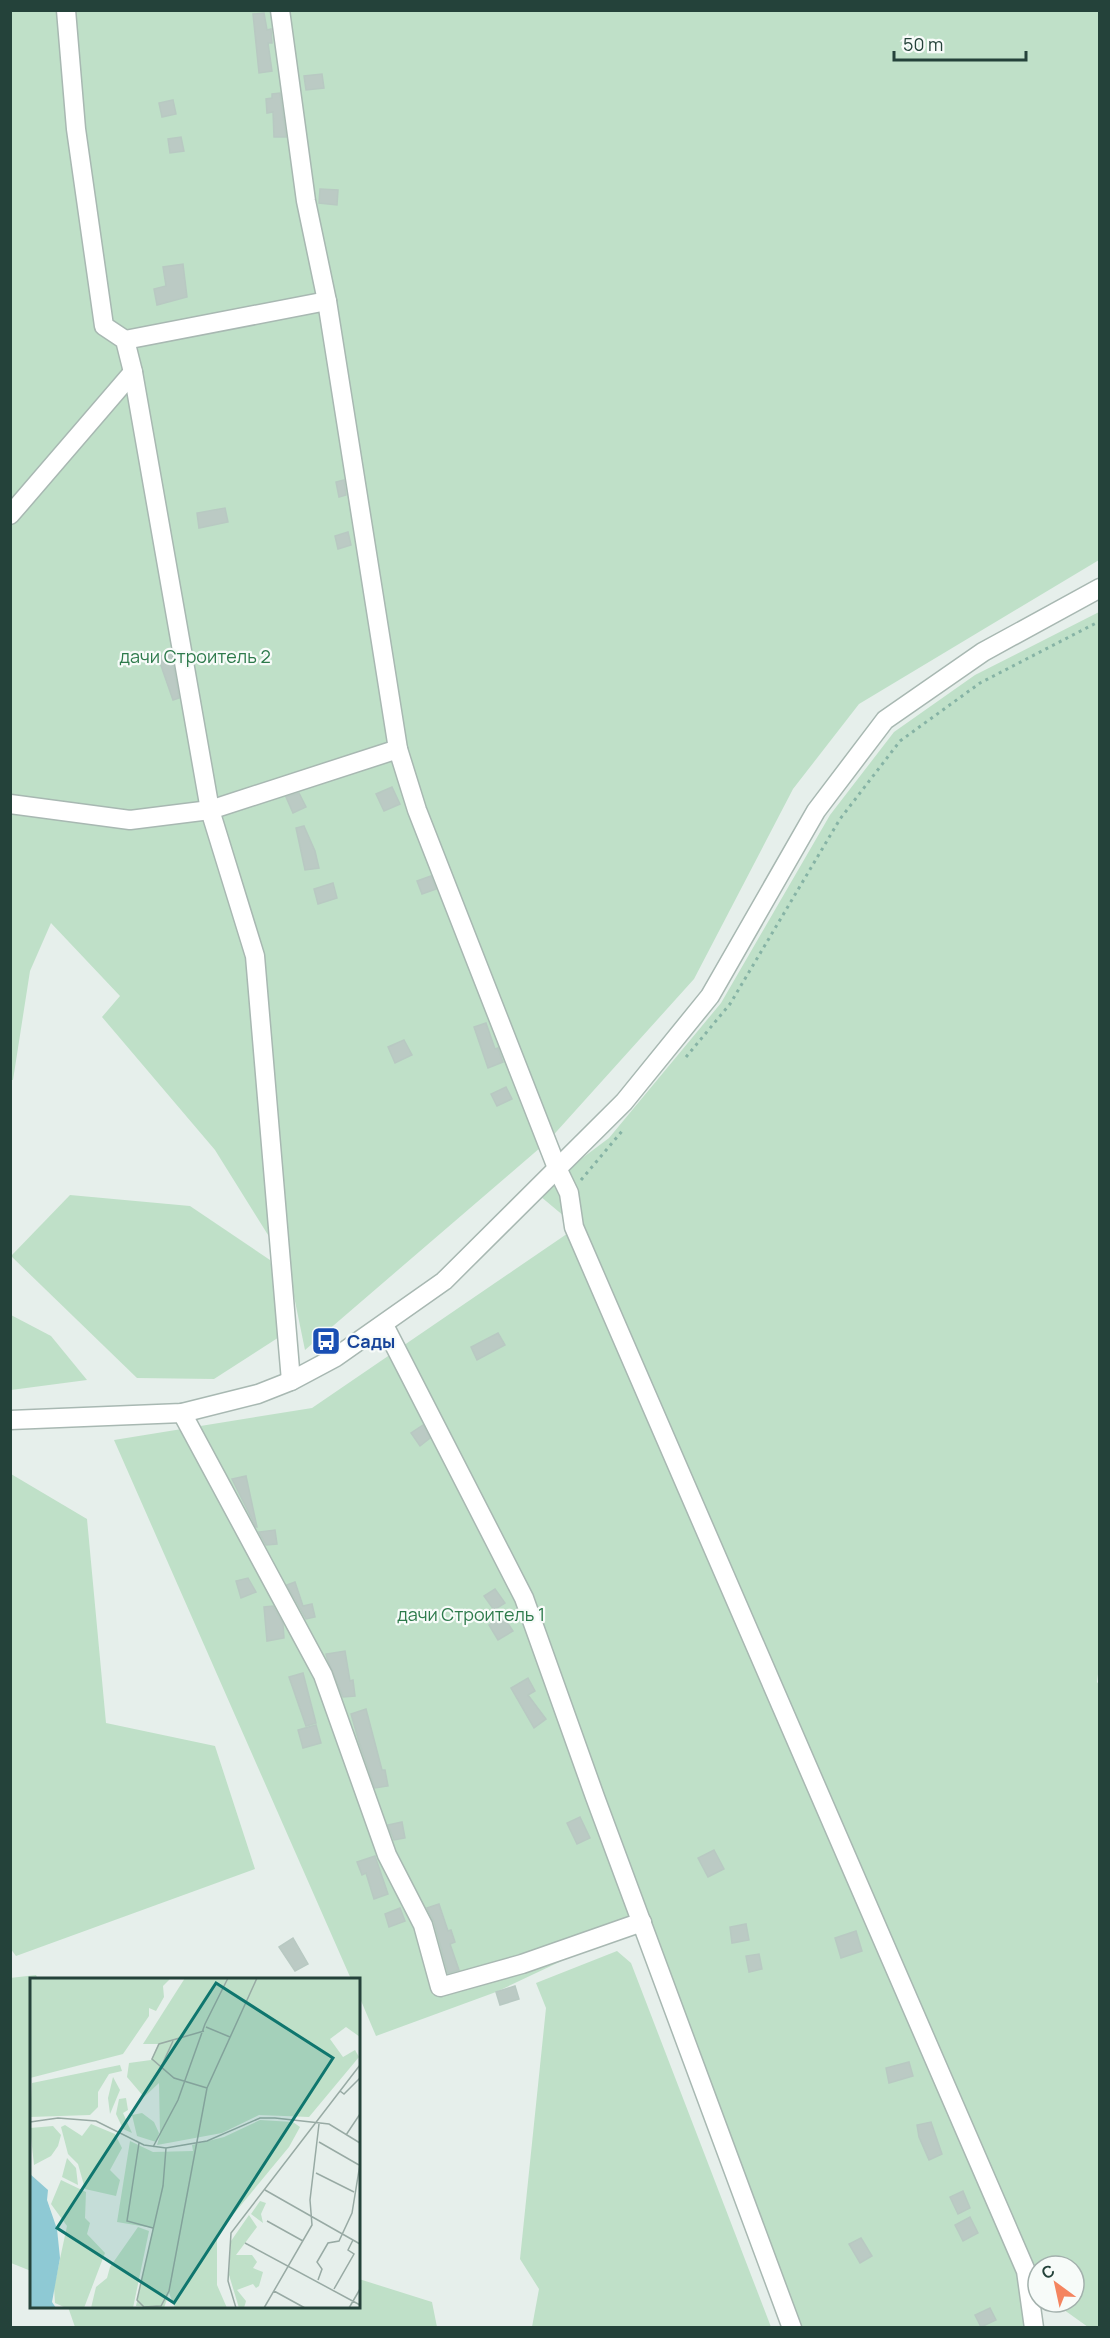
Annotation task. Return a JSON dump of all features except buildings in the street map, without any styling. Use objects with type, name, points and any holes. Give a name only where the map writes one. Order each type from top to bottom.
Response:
[{"type":"street","points":[[66,10],[76,129],[104,326],[125,340],[133,372],[210,810],[255,956],[291,1381]]},
{"type":"street","points":[[280,10],[306,201],[327,301],[398,749],[417,810],[557,1168],[570,1193],[574,1227],[1026,2271],[1034,2328]]},
{"type":"street","points":[[125,340],[327,301]]},
{"type":"street","points":[[10,515],[133,372]]},
{"type":"street","points":[[10,1420],[182,1413],[224,1404],[291,1381],[336,1357],[444,1281],[624,1102],[710,996],[816,811],[885,720],[983,652],[1100,588]]},
{"type":"street","points":[[10,804],[130,820],[210,810],[398,749]]},
{"type":"street","points":[[384,1325],[524,1598],[792,2328]]},
{"type":"street","points":[[182,1413],[322,1675],[387,1855],[423,1925],[440,1987],[522,1964],[642,1922]]},
{"type":"path","points":[[684,1058],[730,1005],[840,819],[900,741],[980,683],[1100,621]]},
{"type":"path","points":[[570,1193],[631,1121]]},
{"type":"green space","name":"дачи Строитель 2","points":[[10,11],[1099,11],[1099,560],[859,704],[793,789],[694,979],[548,1141],[305,1350],[288,1267],[215,1150],[102,1017],[120,996],[51,923],[30,971],[13,1080],[11,1080]]},
{"type":"green space","name":"дачи Строитель 1","points":[[1099,612],[1100,1658],[1097,1682],[1100,1686],[1099,2327],[1088,2327],[1070,2314],[1086,2314],[1086,2254],[1026,2254],[1026,2314],[1035,2314],[1037,2327],[794,2327],[642,1923],[496,1992],[376,2036],[360,1998],[360,1978],[351,1978],[114,1440],[312,1408],[577,1227],[540,1196],[569,1168],[609,1138],[721,1003],[830,815],[894,732],[975,675]]},
{"type":"green space","points":[[70,1195],[190,1206],[270,1260],[287,1332],[214,1379],[137,1378],[11,1256]]},
{"type":"green space","points":[[11,1315],[51,1336],[87,1380],[11,1390]]},
{"type":"green space","points":[[11,1474],[87,1519],[106,1723],[215,1746],[255,1869],[16,1956],[10,1948]]},
{"type":"green space","points":[[617,1951],[631,1963],[771,2327],[532,2327],[539,2289],[520,2259],[546,2008],[536,1983]]},
{"type":"green space","points":[[36,1975],[38,1978],[30,1978],[30,2271],[11,2263],[10,1978]]},
{"type":"green space","points":[[360,2279],[432,2302],[437,2327],[75,2327],[68,2308],[360,2308]]},
{"type":"place","name":"Сады","points":[[326,1341]]}]
